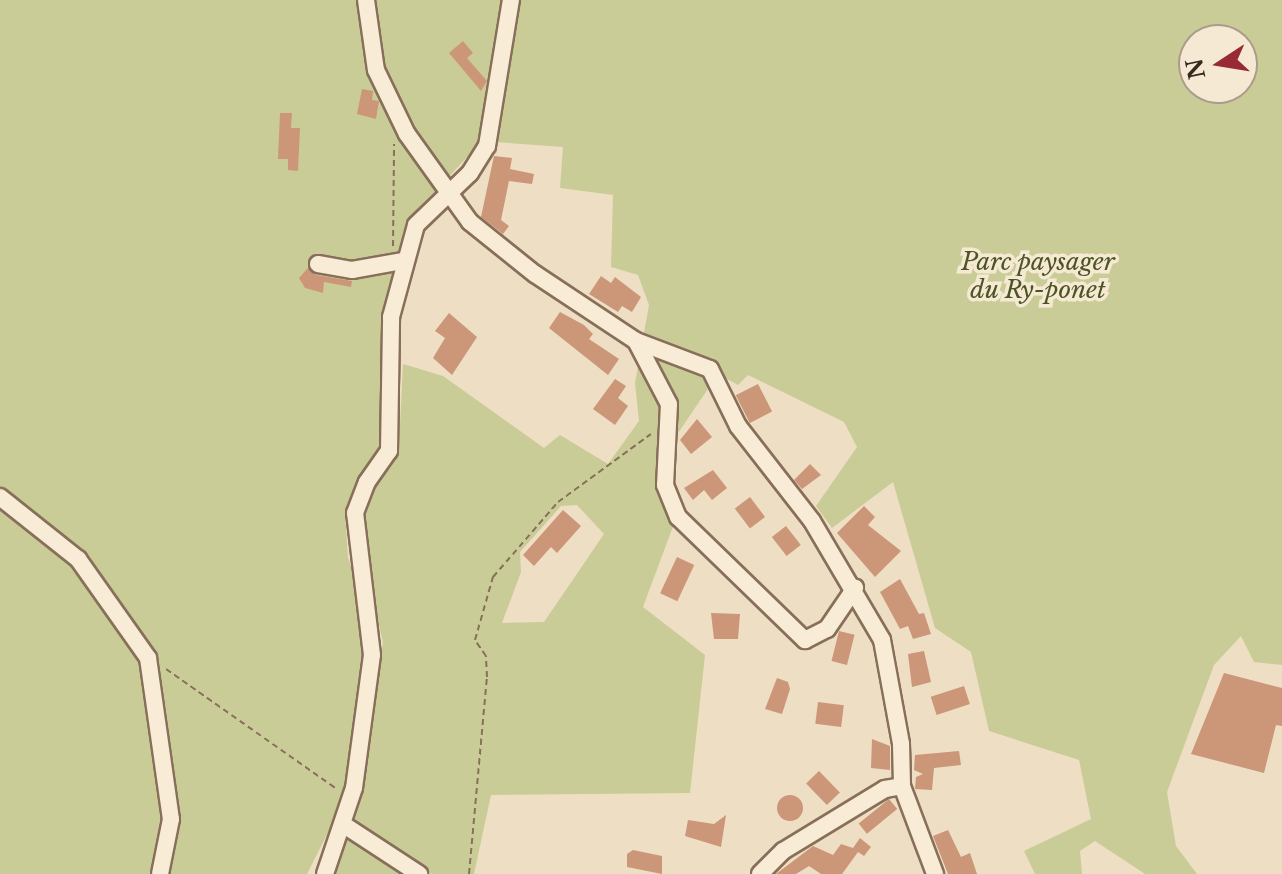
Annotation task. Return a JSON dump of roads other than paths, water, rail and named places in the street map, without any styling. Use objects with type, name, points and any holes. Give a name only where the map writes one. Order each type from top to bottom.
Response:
[{"type":"street","points":[[366,0],[376,70],[407,134],[447,190],[494,244],[636,341],[710,369],[738,426],[812,521],[855,588],[882,640],[891,676],[902,786],[935,874]]},
{"type":"street","points":[[325,874],[351,799],[372,655],[355,513],[367,482],[389,451],[391,317],[398,260],[416,225],[447,190],[470,173],[487,146],[511,0]]},
{"type":"street","points":[[318,264],[352,270],[398,260]]},
{"type":"street","points":[[636,341],[669,404],[665,485],[678,517],[805,640],[827,629],[855,588]]},
{"type":"street","points":[[0,497],[78,559],[146,655],[153,670],[171,819],[160,874]]},
{"type":"street","points":[[760,874],[783,851],[885,789],[902,786]]},
{"type":"street","points":[[344,825],[419,874]]},
{"type":"park label","name":"Parc paysager du Ry-ponet","points":[[1038,276]]}]
